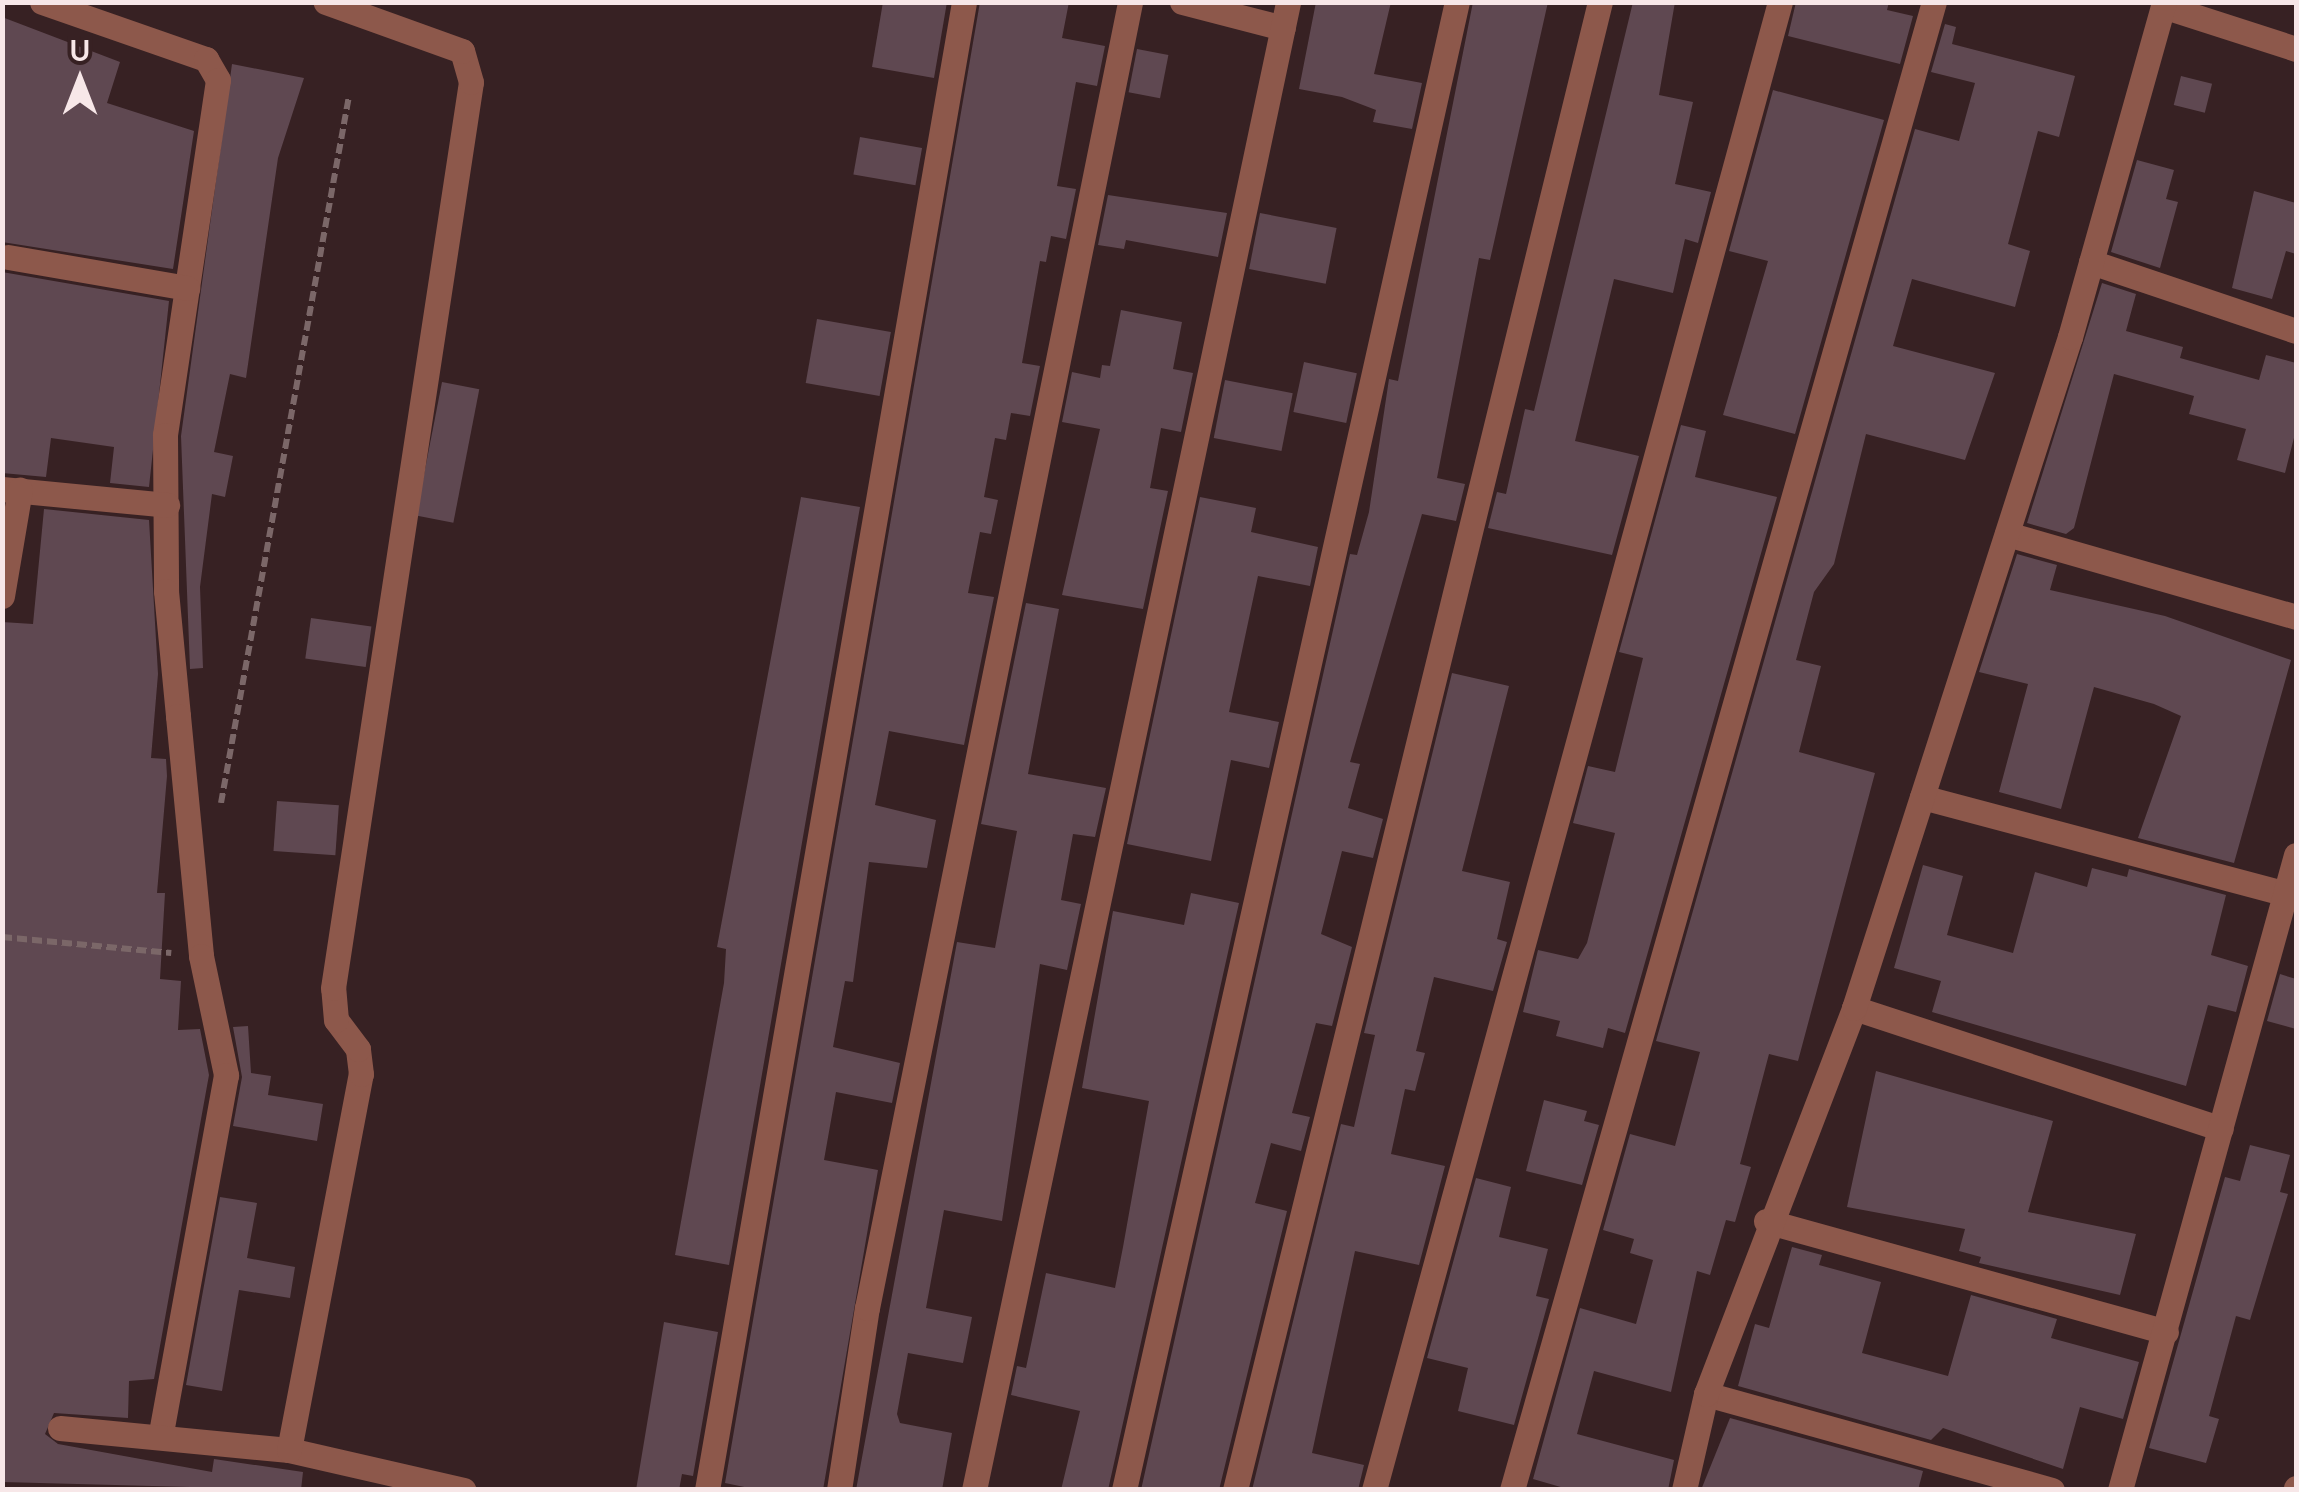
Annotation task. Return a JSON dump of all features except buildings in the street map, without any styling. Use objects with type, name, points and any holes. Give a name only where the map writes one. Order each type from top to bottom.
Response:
[{"type":"street","points":[[42,2],[206,59],[215,70],[165,435],[166,592],[202,956],[226,1075],[160,1437]]},
{"type":"street","points":[[289,1450],[361,1074],[358,1050],[336,1020],[333,988],[472,82],[462,51],[326,2]]},
{"type":"street","points":[[706,1490],[964,2]]},
{"type":"street","points":[[839,1490],[871,1288],[1130,2]]},
{"type":"street","points":[[974,1490],[1286,15],[1182,2]]},
{"type":"street","points":[[1124,1490],[1457,2]]},
{"type":"street","points":[[1235,1490],[1600,2]]},
{"type":"street","points":[[1374,1490],[1780,2]]},
{"type":"street","points":[[1512,1490],[1934,2]]},
{"type":"street","points":[[1684,1490],[1706,1394],[1766,1221],[1854,1008],[2091,262],[2164,4],[2296,49]]},
{"type":"street","points":[[8,257],[187,288]]},
{"type":"street","points":[[2091,262],[2296,331]]},
{"type":"street","points":[[2,596],[11,489],[167,504]]},
{"type":"street","points":[[2007,534],[2296,617]]},
{"type":"street","points":[[1922,797],[2286,894]]},
{"type":"street","points":[[2120,1490],[2296,855]]},
{"type":"street","points":[[1854,1008],[2221,1129]]},
{"type":"street","points":[[1766,1221],[2166,1332]]},
{"type":"street","points":[[1706,1394],[2052,1490]]},
{"type":"street","points":[[60,1428],[289,1450],[463,1490]]},
{"type":"path","points":[[214,823],[349,96]]},
{"type":"path","points":[[2,938],[202,956]]}]
